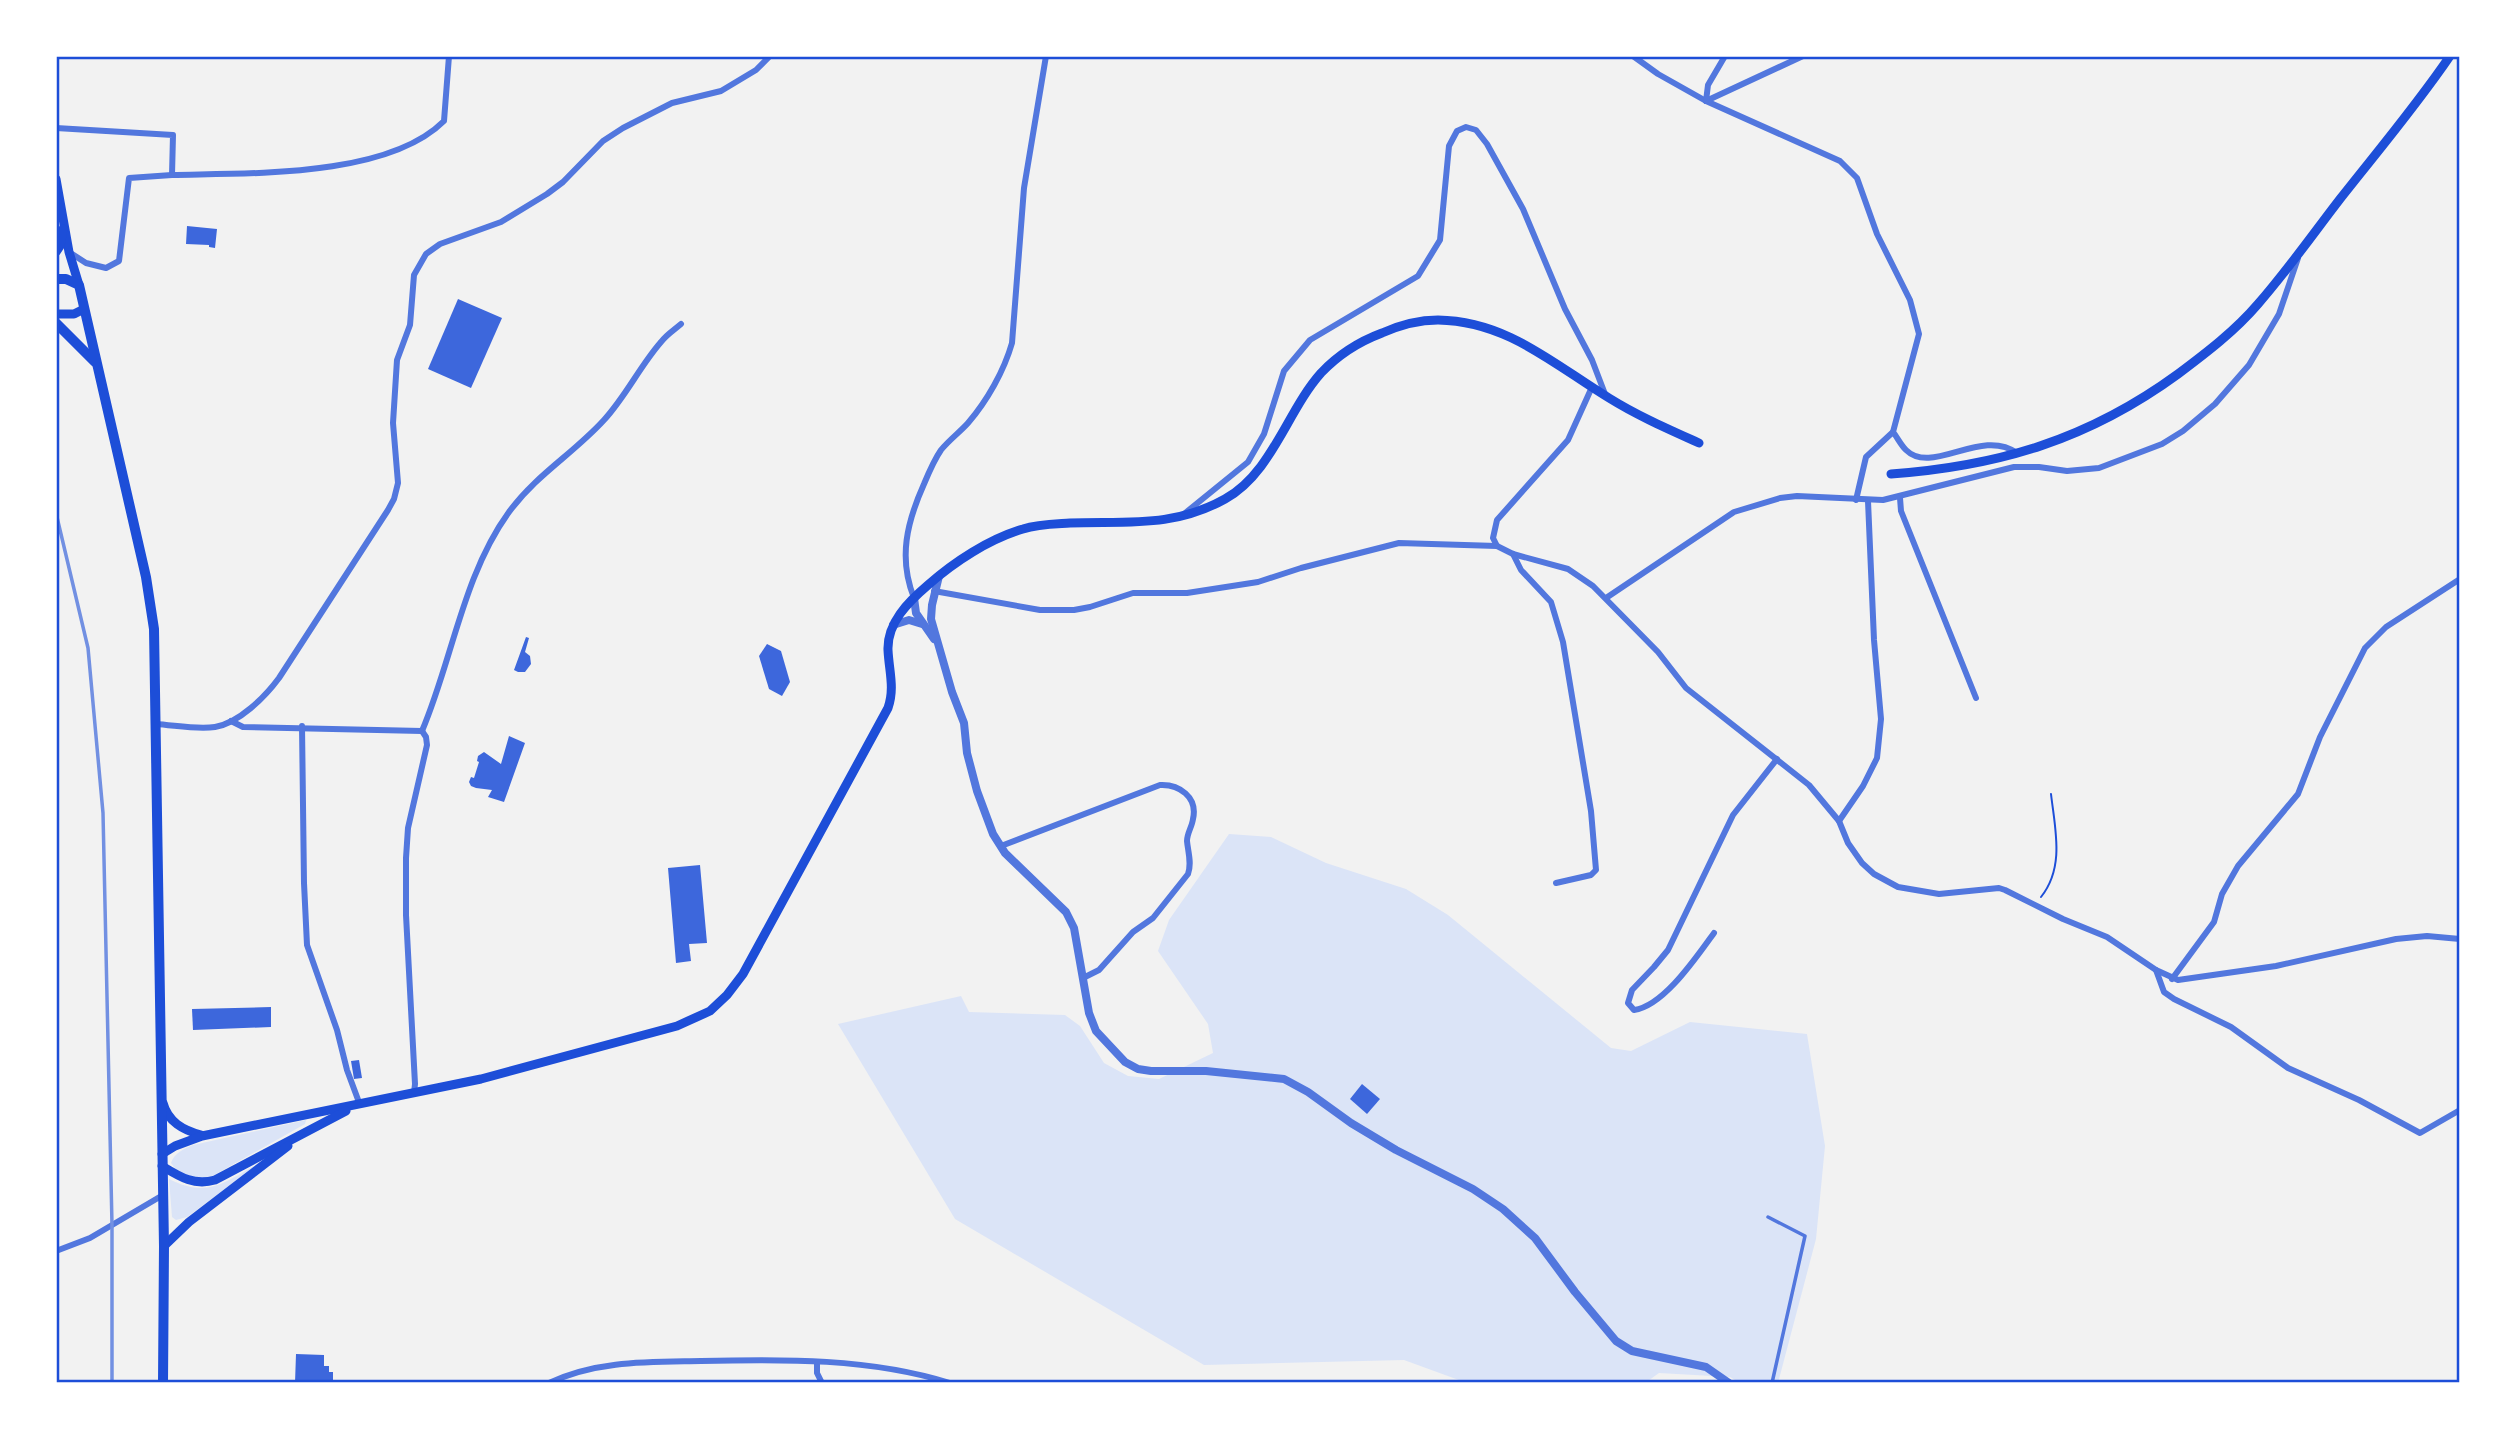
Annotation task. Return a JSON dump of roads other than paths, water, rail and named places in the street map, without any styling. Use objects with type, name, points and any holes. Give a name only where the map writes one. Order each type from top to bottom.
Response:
[{"type":"main road","points":[[1891,474],[1965,466],[2017,453],[2073,434],[2114,416],[2143,399],[2218,343],[2257,305],[2451,56]]},
{"type":"main road","points":[[56,179],[69,252],[79,285],[146,577],[154,629],[164,1246],[163,1383]]},
{"type":"main road","points":[[56,252],[60,246],[64,223]]},
{"type":"main road","points":[[56,279],[66,279],[79,285]]},
{"type":"main road","points":[[56,314],[74,314],[83,309]]},
{"type":"main road","points":[[162,1154],[202,1136],[481,1080],[677,1026],[699,1017],[727,995],[743,974],[888,708],[893,694],[888,649],[892,625],[914,598],[939,576],[982,547],[1023,529],[1051,524],[1149,523],[1200,512],[1228,497],[1243,485],[1264,461],[1319,375],[1340,355],[1369,338],[1409,323],[1437,320],[1469,322],[1497,330],[1528,345],[1638,415],[1699,443]]},
{"type":"main road","points":[[56,323],[96,363]]},
{"type":"main road","points":[[160,1096],[165,1111],[171,1118],[184,1129],[202,1136]]},
{"type":"main road","points":[[162,1166],[189,1180],[207,1182],[357,1106]]},
{"type":"main road","points":[[164,1246],[189,1222],[302,1135]]},
{"type":"street","points":[[69,252],[86,263],[106,268],[120,261],[130,177],[295,171],[369,160],[411,143],[438,128],[444,121],[449,56]]},
{"type":"street","points":[[155,724],[214,727],[231,722],[264,695],[279,678],[394,499],[398,483],[393,422],[397,360],[410,325],[414,275],[426,254],[440,244],[501,222],[547,194],[563,182],[603,141],[623,128],[672,103],[721,91],[750,75],[770,56]]},
{"type":"street","points":[[937,644],[916,613],[914,598],[907,581],[905,557],[908,525],[937,457],[981,405],[1003,366],[1012,342],[1024,188],[1046,56]]},
{"type":"street","points":[[1633,56],[1706,102],[1840,161],[1857,178],[1877,234],[1910,300],[1919,334],[1893,432],[1866,457],[1856,500]]},
{"type":"street","points":[[1706,102],[1708,85],[1725,56]]},
{"type":"street","points":[[1706,102],[1803,56]]},
{"type":"street","points":[[1181,517],[1248,462],[1264,434],[1284,371],[1310,340],[1418,276],[1440,240],[1449,146],[1457,131],[1466,127],[1476,130],[1487,144],[1523,209],[1565,309],[1592,360],[1605,396]]},
{"type":"street","points":[[56,128],[173,135],[172,175]]},
{"type":"street","points":[[1606,598],[1734,512],[1780,498],[1797,496],[1868,501],[1900,498],[1987,472],[2014,467],[2067,471],[2099,468],[2150,450],[2183,431],[2215,404],[2262,346],[2279,314],[2300,252]]},
{"type":"street","points":[[414,1093],[406,915],[405,858],[408,828],[427,745],[422,730],[467,598],[495,533],[529,487],[606,419],[661,341],[681,324]]},
{"type":"street","points":[[1497,547],[1493,538],[1497,520],[1568,440],[1592,387]]},
{"type":"street","points":[[1893,432],[1907,451],[1928,458],[1990,443],[2006,445],[2017,453]]},
{"type":"street","points":[[1900,498],[1901,511],[1976,698]]},
{"type":"street","points":[[1839,821],[1863,786],[1877,758],[1881,719],[1874,640],[1868,501]]},
{"type":"street","points":[[934,591],[1040,610],[1074,610],[1133,593],[1186,593],[1258,582],[1301,568],[1399,544],[1497,547],[1568,569],[1606,598],[1658,652],[1686,688],[1809,785],[1839,821],[1848,843],[1862,863],[1874,874],[1898,887],[1939,894],[1999,888],[2017,894],[2063,919],[2129,949],[2172,979],[2276,966],[2396,939],[2427,936],[2460,939]]},
{"type":"street","points":[[1513,554],[1521,570],[1551,603],[1563,642],[1591,811],[1596,870],[1591,875],[1556,883]]},
{"type":"street","points":[[939,576],[932,611],[937,644],[964,723],[967,753],[993,834],[1005,853],[1034,878],[1066,912],[1074,928],[1089,1013],[1096,1031],[1125,1062],[1138,1069],[1152,1071],[1206,1071],[1284,1079],[1396,1150],[1473,1189],[1503,1209],[1535,1238],[1616,1341],[1632,1351],[1706,1367],[1729,1383]]},
{"type":"street","points":[[2172,979],[2214,922],[2222,894],[2238,866],[2298,794],[2320,737],[2365,648],[2386,627],[2460,579]]},
{"type":"street","points":[[914,598],[932,611]]},
{"type":"street","points":[[892,625],[909,620],[922,624]]},
{"type":"street","points":[[231,722],[243,727],[422,730]]},
{"type":"street","points":[[302,726],[307,945],[337,1030],[357,1106]]},
{"type":"street","points":[[1714,933],[1667,991],[1641,1009],[1634,1010],[1630,1006],[1628,997],[1632,990],[1654,967],[1679,930],[1733,815],[1777,759]]},
{"type":"street","points":[[1001,846],[1160,785],[1170,785],[1187,794],[1194,813],[1187,839],[1190,868],[1188,874],[1153,918],[1133,932],[1099,970],[1083,978]]},
{"type":"street","points":[[2156,970],[2164,992],[2174,999],[2231,1027],[2288,1068],[2359,1100],[2420,1133],[2460,1111]]},
{"type":"street","points":[[56,1251],[90,1238],[163,1195]]},
{"type":"street","points":[[549,1383],[590,1369],[640,1363],[792,1359],[880,1368],[950,1383]]},
{"type":"street","points":[[817,1362],[817,1373],[822,1383]]},
{"type":"lane","points":[[1768,1217],[1805,1236],[1772,1383]]},
{"type":"railway","points":[[56,513],[88,648],[103,813],[112,1225],[112,1383]]}]
